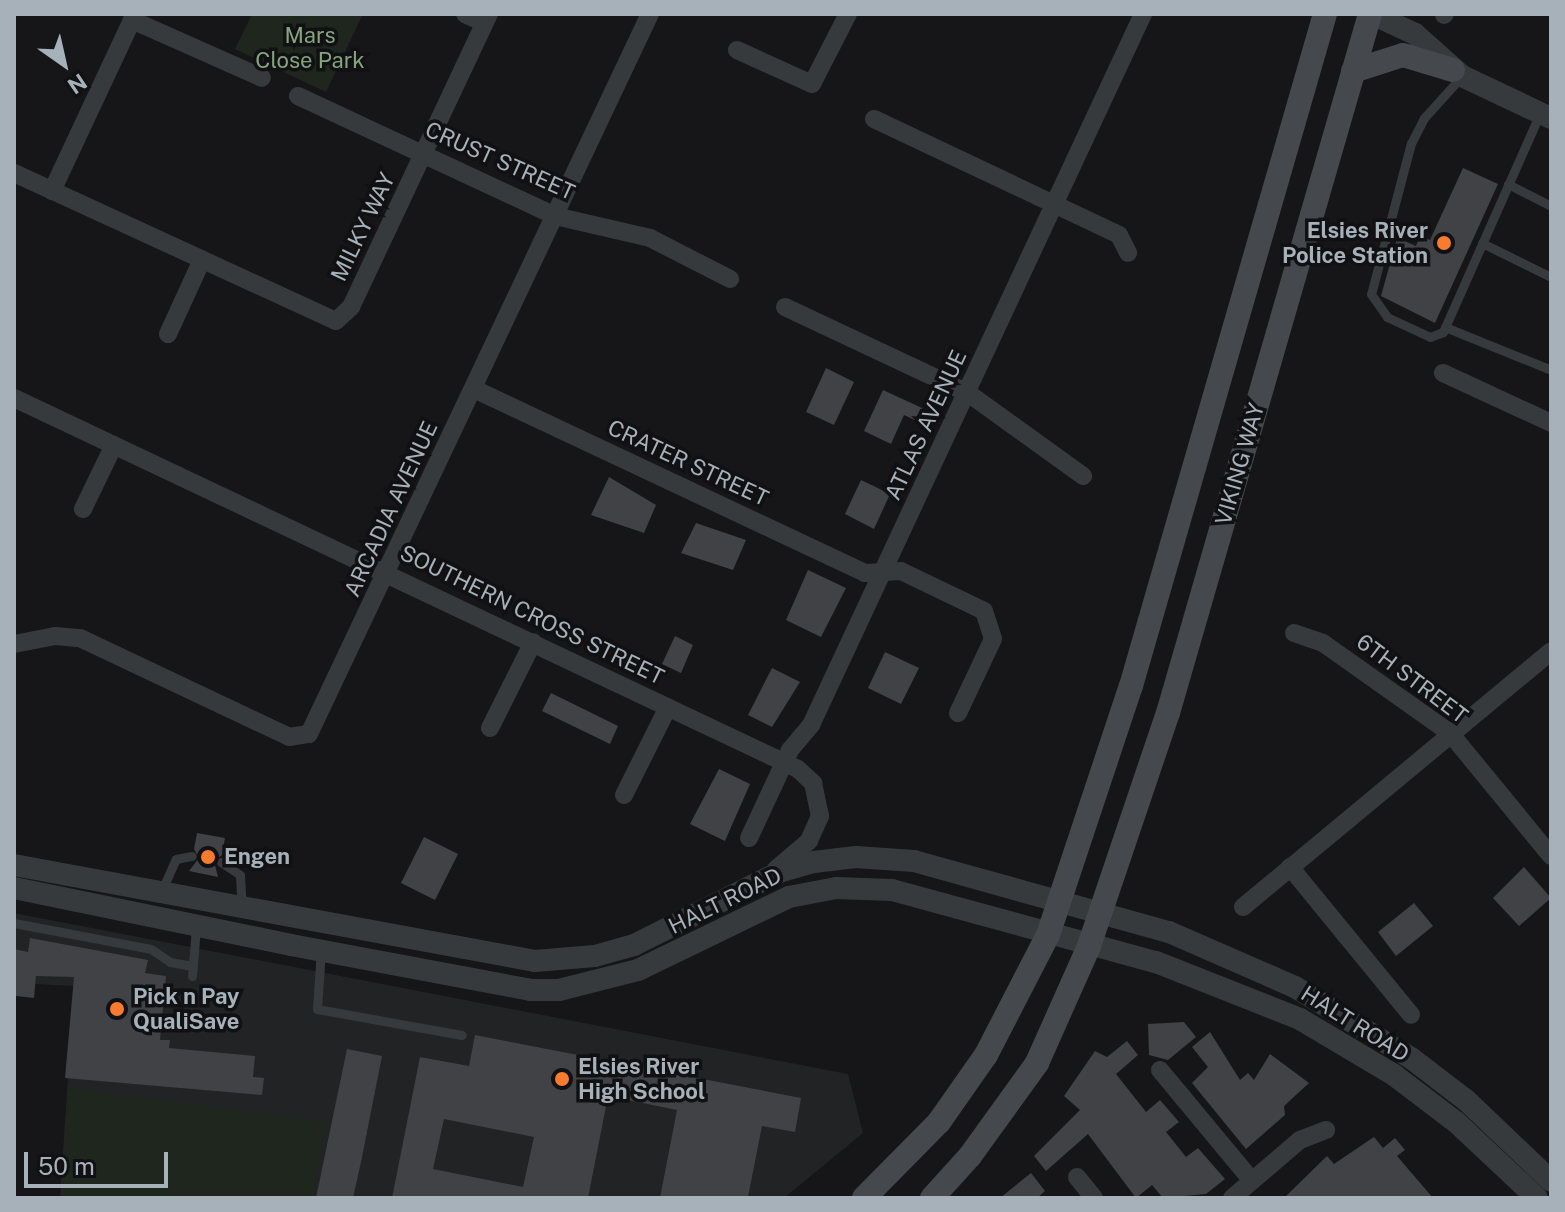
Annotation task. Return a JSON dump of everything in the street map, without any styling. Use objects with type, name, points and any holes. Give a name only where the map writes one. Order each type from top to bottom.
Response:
[{"type":"main road","name":"VIKING WAY","points":[[864,1198],[914,1150],[978,1066],[1015,1007],[1048,935],[1131,686],[1325,14]]},
{"type":"main road","name":"VIKING WAY","points":[[932,1198],[970,1156],[1037,1063],[1089,946],[1168,713],[1371,14]]},
{"type":"main road","points":[[1353,71],[1403,55],[1458,73]]},
{"type":"street","points":[[465,14],[487,19]]},
{"type":"street","name":"ARCADIA AVENUE","points":[[14,644],[55,636],[80,638],[297,739],[314,729],[650,14]]},
{"type":"street","points":[[737,50],[812,84],[848,14]]},
{"type":"street","points":[[1371,14],[1415,34],[1458,73],[1545,115]]},
{"type":"street","points":[[52,191],[134,17],[262,78]]},
{"type":"street","name":"MILKY WAY","points":[[14,173],[201,262],[336,321],[351,307],[487,19]]},
{"type":"street","name":"ATLAS AVENUE","points":[[749,838],[784,762],[811,725],[1142,20]]},
{"type":"street","name":"CRUST STREET","points":[[298,96],[555,216],[650,238],[730,279]]},
{"type":"street","points":[[874,119],[1119,235],[1128,253]]},
{"type":"street","points":[[168,334],[201,262]]},
{"type":"street","points":[[785,307],[968,393],[1083,476]]},
{"type":"street","points":[[1443,373],[1551,423]]},
{"type":"street","name":"CRATER STREET","points":[[474,389],[865,573],[901,571],[989,617],[993,639],[958,713]]},
{"type":"street","name":"SOUTHERN CROSS STREET","points":[[14,398],[784,762],[813,783],[820,816],[814,834],[801,849],[750,888]]},
{"type":"street","points":[[83,509],[114,445]]},
{"type":"street","name":"6TH STREET","points":[[1294,633],[1323,643],[1450,733],[1551,854]]},
{"type":"street","points":[[490,728],[533,642]]},
{"type":"street","points":[[1243,907],[1551,651]]},
{"type":"street","points":[[624,795],[668,707]]},
{"type":"street","name":"HALT ROAD","points":[[14,865],[495,958],[565,960],[634,945],[750,888],[814,862],[879,857],[914,861],[1101,911],[1249,964],[1354,1020],[1466,1100],[1551,1181]]},
{"type":"street","points":[[1290,867],[1411,1015]]},
{"type":"street","name":"HALT ROAD","points":[[14,888],[531,990],[559,990],[638,970],[767,905],[836,888],[892,890],[1184,971],[1341,1041],[1456,1122],[1537,1198]]},
{"type":"street","points":[[1160,1070],[1252,1181]]},
{"type":"street","points":[[1232,1198],[1300,1140],[1326,1130]]},
{"type":"street","points":[[1077,1177],[1094,1198]]},
{"type":"lane","points":[[1458,73],[1415,131],[1371,294],[1378,311],[1430,337],[1445,327],[1508,184],[1545,115]]},
{"type":"lane","points":[[1508,184],[1551,206]]},
{"type":"lane","points":[[1482,243],[1551,277]]},
{"type":"lane","points":[[1445,327],[1549,369]]},
{"type":"lane","points":[[161,893],[176,859],[192,856]]},
{"type":"lane","points":[[221,862],[240,875],[242,909]]},
{"type":"lane","points":[[14,923],[151,949],[192,971],[196,924]]},
{"type":"lane","points":[[321,950],[317,1009],[462,1035]]},
{"type":"shaded area","name":"Elsies River High School","points":[[14,913],[848,1074],[863,1133],[784,1198],[60,1198],[74,986],[14,983]]},
{"type":"green space","name":"Mars Close Park","points":[[252,14],[363,14],[326,92],[235,49]]},
{"type":"green space","points":[[68,1088],[326,1122],[313,1198],[63,1198]]},
{"type":"building","name":"Elsies River Police Station","points":[[1463,168],[1498,184],[1435,323],[1381,296],[1397,238],[1416,246],[1420,236],[1430,240]]},
{"type":"building","points":[[826,368],[854,382],[834,425],[806,412]]},
{"type":"building","points":[[883,390],[922,408],[917,421],[904,415],[891,444],[864,431]]},
{"type":"building","points":[[609,477],[656,505],[644,533],[591,515]]},
{"type":"building","points":[[861,480],[890,494],[874,529],[845,514]]},
{"type":"building","points":[[696,523],[746,540],[733,570],[681,553]]},
{"type":"building","points":[[808,570],[846,588],[821,637],[786,620]]},
{"type":"building","points":[[675,636],[693,645],[681,673],[662,664]]},
{"type":"building","points":[[885,652],[919,668],[901,704],[868,688]]},
{"type":"building","points":[[772,668],[800,682],[772,727],[748,715]]},
{"type":"building","points":[[551,693],[618,726],[610,744],[542,711]]},
{"type":"building","points":[[719,769],[750,784],[725,841],[690,824]]},
{"type":"building","points":[[197,833],[225,838],[222,855],[214,861],[218,877],[189,871],[199,858],[194,849]]},
{"type":"building","points":[[424,837],[458,854],[435,900],[401,883]]},
{"type":"building","points":[[1524,867],[1551,898],[1519,926],[1493,898]]},
{"type":"building","points":[[1414,903],[1433,926],[1396,956],[1378,932]]},
{"type":"building","name":"Pick n Pay QualiSave","points":[[30,938],[148,960],[145,973],[166,976],[160,1040],[170,1040],[169,1048],[255,1056],[253,1077],[264,1078],[262,1095],[65,1078],[74,977],[36,976],[34,998],[16,996],[14,949],[28,952]]},
{"type":"building","points":[[1184,1022],[1196,1037],[1168,1060],[1149,1055],[1148,1024]]},
{"type":"building","points":[[1210,1032],[1240,1080],[1248,1073],[1254,1080],[1270,1054],[1309,1083],[1284,1106],[1285,1115],[1246,1149],[1192,1083],[1208,1067],[1192,1047]]},
{"type":"building","points":[[475,1035],[801,1098],[795,1132],[762,1126],[748,1197],[660,1198],[677,1110],[608,1096],[588,1198],[392,1198],[420,1057],[469,1066]],"holes":[[[444,1119],[534,1137],[523,1187],[433,1169]]]},
{"type":"building","points":[[1127,1041],[1138,1055],[1116,1074],[1146,1112],[1160,1100],[1179,1122],[1166,1132],[1186,1157],[1198,1148],[1225,1179],[1206,1194],[1163,1198],[1152,1185],[1136,1198],[1088,1134],[1046,1171],[1034,1156],[1080,1110],[1064,1096],[1095,1051],[1107,1057]]},
{"type":"building","points":[[347,1049],[382,1056],[361,1162],[353,1198],[316,1198]]},
{"type":"building","points":[[1374,1137],[1383,1148],[1395,1138],[1405,1150],[1397,1156],[1433,1198],[1284,1198],[1327,1156],[1334,1164]]},
{"type":"building","points":[[1031,1173],[1045,1191],[1037,1198],[1000,1198]]},
{"type":"place","name":"Elsies River Police Station","points":[[1444,243]]},
{"type":"place","name":"Engen","points":[[208,857]]},
{"type":"place","name":"Pick n Pay QualiSave","points":[[117,1009]]},
{"type":"place","name":"Elsies River High School","points":[[562,1079]]}]
